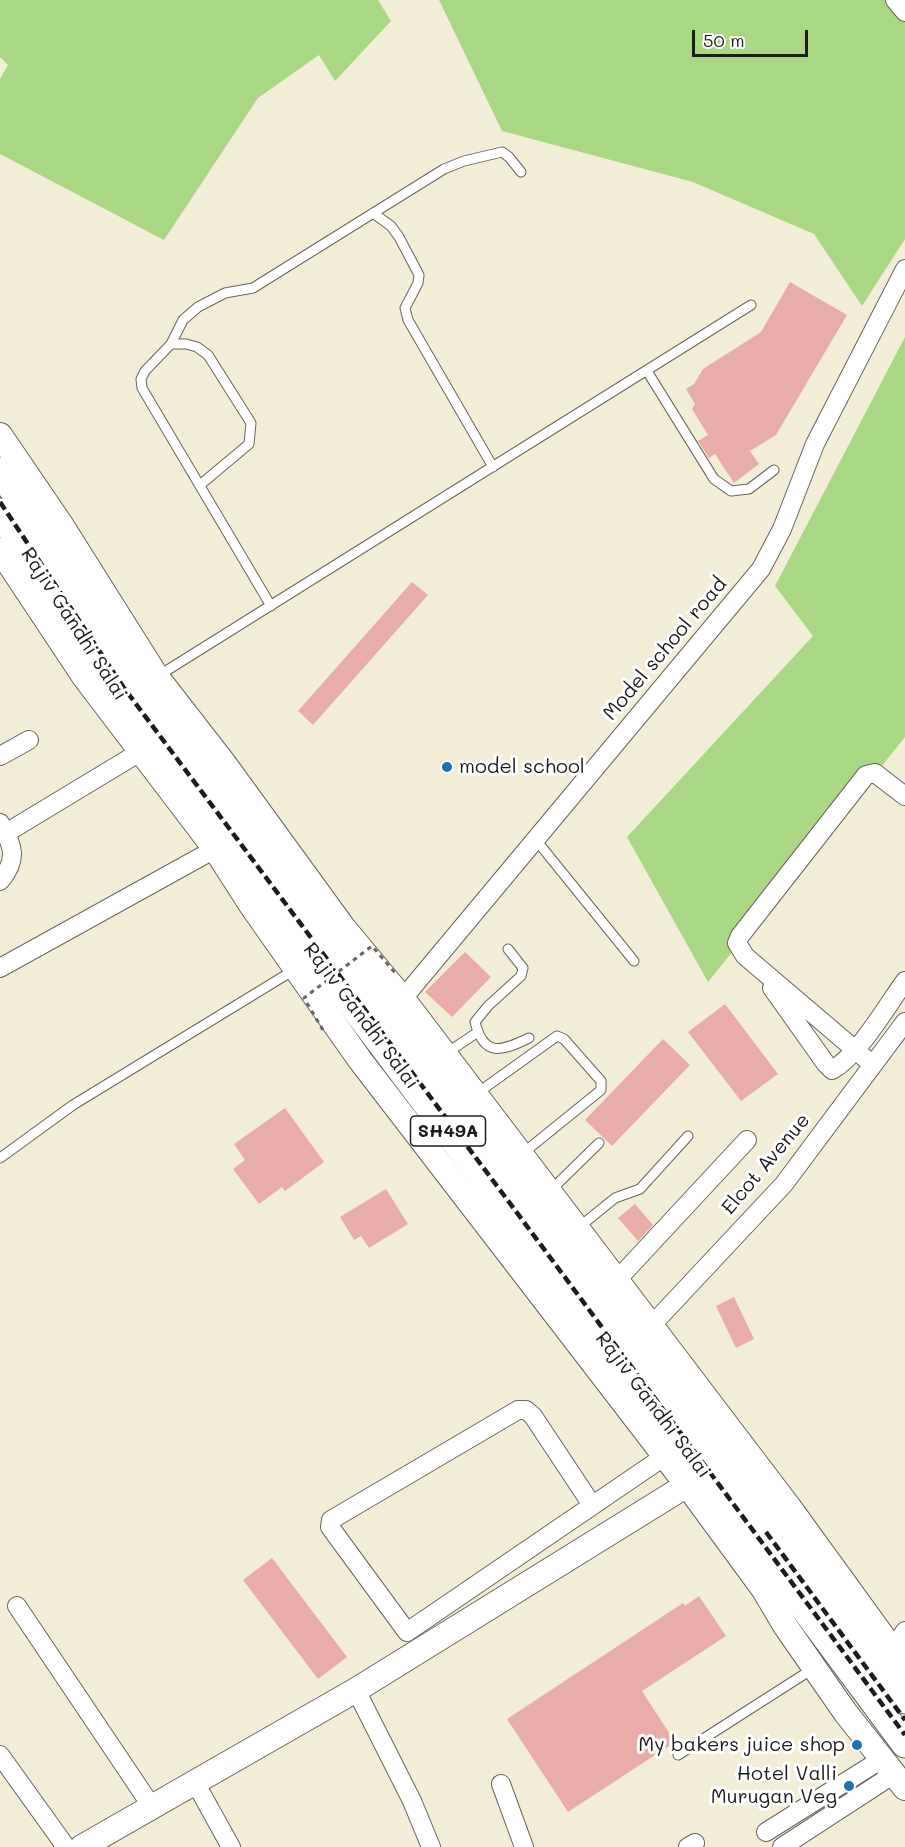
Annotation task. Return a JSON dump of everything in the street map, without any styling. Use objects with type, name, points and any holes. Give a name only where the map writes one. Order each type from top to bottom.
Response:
[{"type":"main road","name":"Rajiv Gandhi Salai","points":[[0,471],[151,681],[396,1006],[561,1244],[573,1278],[735,1533],[807,1591],[896,1654],[905,1700]]},
{"type":"main road","name":"Rajiv Gandhi Salai","points":[[0,512],[123,700],[222,845],[408,1101],[561,1244]]},
{"type":"main road","name":"Rajiv Gandhi Salai","points":[[573,1278],[807,1591],[905,1744]]},
{"type":"street","points":[[895,0],[905,12]]},
{"type":"street","name":"Model school road","points":[[396,1006],[761,569],[782,529],[815,444],[905,269]]},
{"type":"street","points":[[0,435],[60,523],[151,681]]},
{"type":"street","points":[[0,550],[85,678],[140,752],[222,845],[251,905],[360,1060],[408,1101],[665,1456],[687,1485],[735,1533],[764,1590],[814,1668],[894,1774]]},
{"type":"street","points":[[0,756],[29,740]]},
{"type":"street","points":[[0,881],[12,862],[13,851],[3,828],[140,752]]},
{"type":"street","points":[[873,1065],[756,966],[745,956],[737,943],[740,936],[863,779],[870,773],[875,773],[905,796]]},
{"type":"street","points":[[0,968],[222,845]]},
{"type":"street","points":[[756,966],[832,1070],[840,1066],[855,1050],[905,981]]},
{"type":"street","points":[[396,1006],[444,1054],[548,1193],[561,1244],[616,1281],[789,1507],[896,1654]]},
{"type":"street","name":"Elcot Avenue","points":[[651,1326],[784,1184],[905,1022]]},
{"type":"street","points":[[616,1281],[747,1140]]},
{"type":"street","points":[[422,1650],[406,1632],[334,1534],[330,1527],[331,1520],[518,1410],[526,1410],[533,1416],[592,1505]]},
{"type":"street","points":[[406,1632],[665,1456]]},
{"type":"street","points":[[82,1847],[356,1690],[687,1485]]},
{"type":"street","points":[[17,1606],[152,1807]]},
{"type":"street","points":[[356,1690],[412,1801],[431,1847]]},
{"type":"street","points":[[0,1755],[66,1847]]},
{"type":"street","points":[[766,1832],[894,1774]]},
{"type":"street","points":[[782,1847],[894,1774]]},
{"type":"street","points":[[201,1778],[196,1784],[231,1847]]},
{"type":"street","points":[[501,1784],[524,1847]]},
{"type":"lane","points":[[271,606],[142,388],[141,380],[145,371],[171,344],[183,320],[198,307],[225,293],[253,288],[444,170],[464,161],[502,152],[509,157],[520,172]]},
{"type":"lane","points":[[373,213],[391,226],[419,275],[418,283],[405,308],[408,320],[493,467]]},
{"type":"lane","points":[[151,681],[751,305]]},
{"type":"lane","points":[[171,344],[197,347],[208,355],[251,423],[249,444],[200,485]]},
{"type":"lane","points":[[647,371],[714,479],[731,491],[749,489],[774,470]]},
{"type":"lane","points":[[536,840],[634,961]]},
{"type":"lane","points":[[508,949],[523,968],[521,976],[482,1014],[476,1022],[478,1032],[486,1043],[496,1050],[506,1049],[529,1038]]},
{"type":"lane","points":[[0,1158],[73,1105],[296,969]]},
{"type":"lane","points":[[444,1054],[478,1032]]},
{"type":"lane","points":[[475,1095],[557,1036],[564,1039],[601,1081],[601,1090],[520,1156]]},
{"type":"lane","points":[[561,1244],[615,1198],[640,1189],[688,1136]]},
{"type":"lane","points":[[548,1193],[599,1143]]},
{"type":"lane","points":[[678,1755],[814,1668]]},
{"type":"path","points":[[323,1030],[304,998],[372,946],[396,974]]},
{"type":"green space","points":[[0,0],[378,0],[391,21],[335,81],[319,55],[258,98],[164,240],[0,154],[0,79],[8,65],[0,57]]},
{"type":"green space","points":[[439,0],[885,0],[905,21],[905,239],[862,306],[814,234],[693,182],[502,131]]},
{"type":"green space","points":[[905,337],[905,737],[708,982],[627,837],[813,636],[775,586]]},
{"type":"building","points":[[790,282],[847,315],[776,435],[750,451],[759,464],[734,483],[715,454],[709,458],[698,441],[708,435],[692,409],[695,404],[686,389],[694,384],[703,369],[761,332]]},
{"type":"building","points":[[412,582],[428,595],[313,725],[298,711]]},
{"type":"building","points":[[465,952],[491,977],[452,1017],[425,992]]},
{"type":"building","points":[[725,1004],[778,1074],[741,1101],[688,1032]]},
{"type":"building","points":[[663,1039],[690,1065],[612,1146],[585,1120]]},
{"type":"building","points":[[285,1108],[324,1162],[285,1191],[282,1187],[259,1204],[233,1169],[245,1160],[234,1144]]},
{"type":"building","points":[[386,1189],[408,1224],[369,1248],[361,1236],[354,1240],[340,1217]]},
{"type":"building","points":[[635,1204],[653,1225],[638,1241],[618,1218]]},
{"type":"building","points":[[734,1297],[754,1339],[736,1348],[716,1306]]},
{"type":"building","points":[[272,1558],[347,1657],[318,1679],[243,1580]]},
{"type":"building","points":[[699,1596],[726,1636],[642,1691],[675,1742],[568,1812],[507,1719],[683,1603],[685,1606]]},
{"type":"railway","points":[[0,502],[124,688],[905,1735]]},
{"type":"railway","points":[[766,1532],[905,1720]]},
{"type":"place","name":"model school","points":[[447,767]]},
{"type":"place","name":"My bakers juice shop","points":[[857,1745]]},
{"type":"place","name":"Hotel Valli Murugan Veg","points":[[849,1786]]}]
